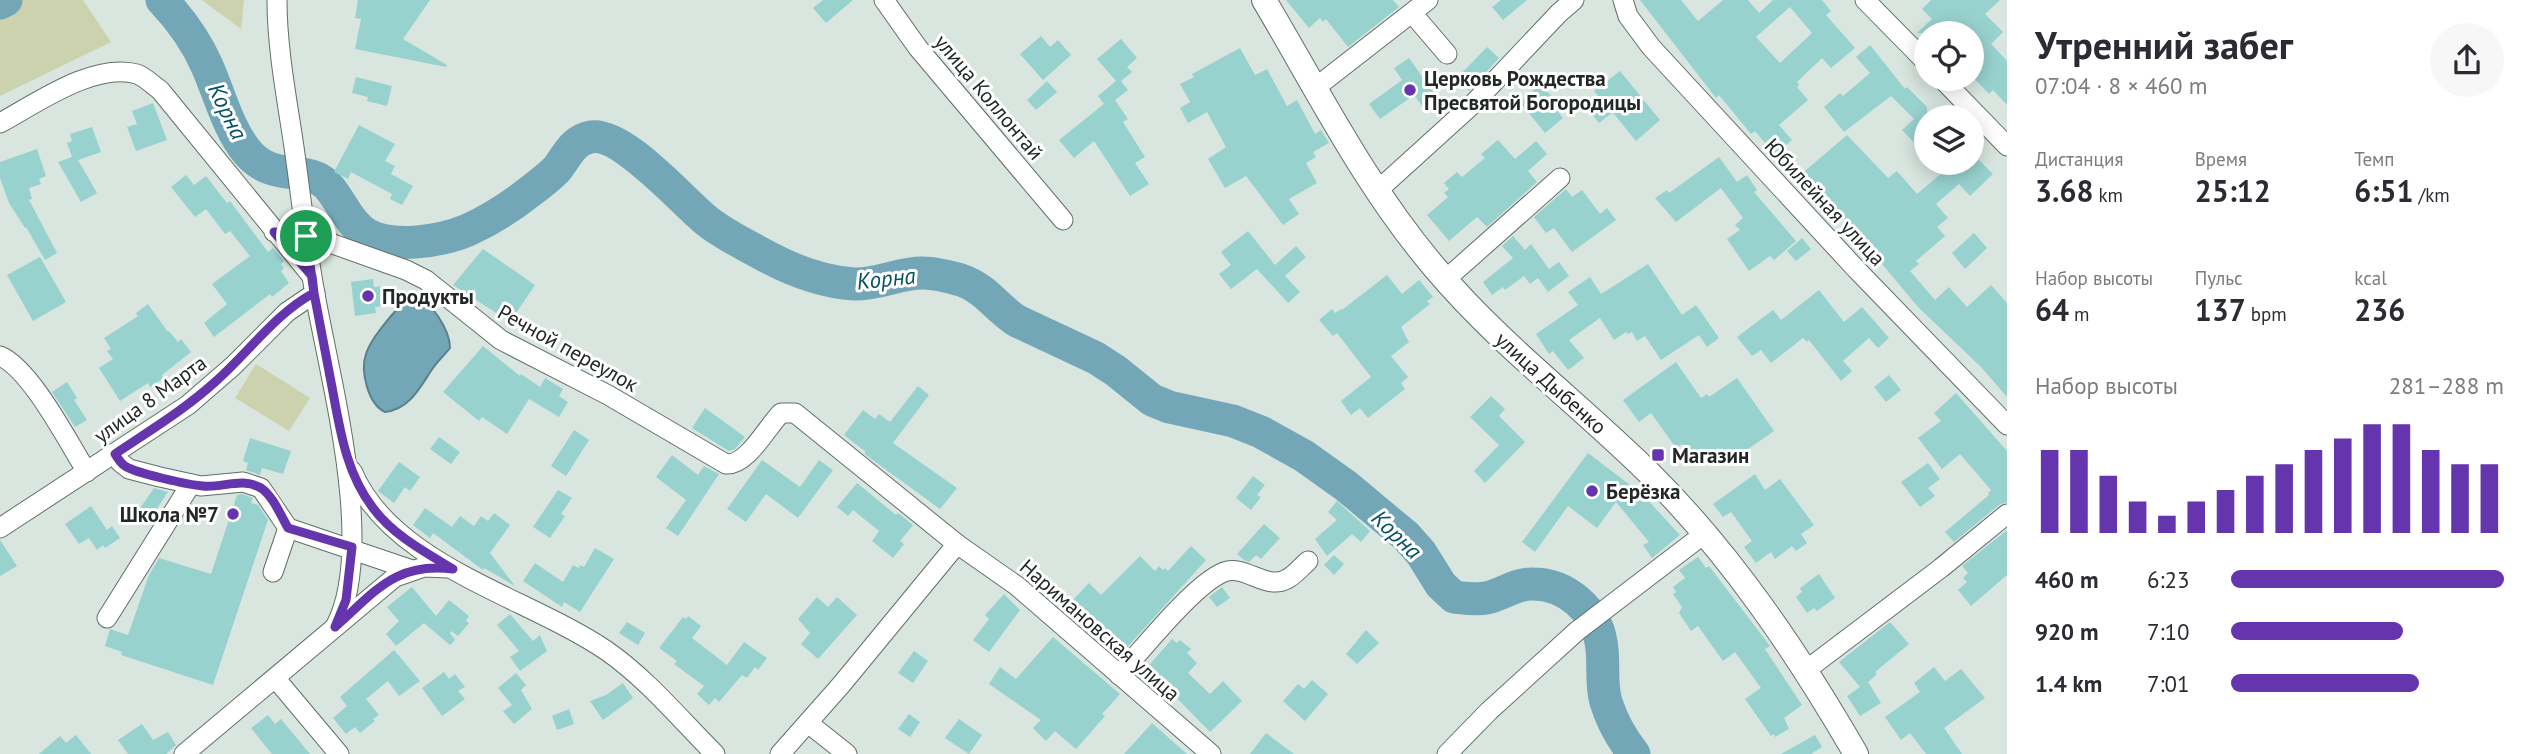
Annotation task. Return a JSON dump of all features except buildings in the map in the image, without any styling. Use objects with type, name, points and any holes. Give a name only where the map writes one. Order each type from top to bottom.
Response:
[{"type":"main road","name":"улица Дыбенко","points":[[1264,0],[1377,191],[1413,242],[1445,280],[1524,360],[1649,473],[1704,534],[1805,671],[1856,754]]},
{"type":"street","points":[[277,0],[281,54],[306,236],[344,450],[352,517],[352,547],[346,600],[335,627]]},
{"type":"street","name":"улица Коллонтай","points":[[884,0],[918,48],[1063,220]]},
{"type":"street","points":[[1315,88],[1428,0]]},
{"type":"street","points":[[1377,191],[1473,104],[1574,0]]},
{"type":"street","name":"Юбилейная улица","points":[[1623,0],[1628,16],[1651,47],[1857,270],[2007,425]]},
{"type":"street","points":[[1866,0],[1914,50]]},
{"type":"street","points":[[1412,13],[1447,54]]},
{"type":"street","points":[[0,123],[94,75],[118,71],[140,75],[160,90],[313,284]]},
{"type":"street","points":[[1954,91],[2007,146]]},
{"type":"street","points":[[1445,280],[1560,178]]},
{"type":"street","name":"Речной переулок","points":[[274,232],[306,236],[406,270],[426,281],[501,340],[624,404],[726,464],[733,465],[744,458],[782,413],[795,413]]},
{"type":"street","name":"улица 8 Марта","points":[[0,528],[188,405],[233,366],[313,284]]},
{"type":"street","points":[[0,356],[9,360],[27,378],[87,472]]},
{"type":"street","name":"Наримановская улица","points":[[795,413],[957,544],[1017,586],[1211,754]]},
{"type":"street","points":[[344,450],[356,480],[374,510],[402,536],[453,569],[607,651],[637,676],[714,751]]},
{"type":"street","points":[[115,454],[129,469],[191,484],[216,486],[243,482],[261,488],[270,497],[288,528],[352,547],[412,570]]},
{"type":"street","points":[[107,618],[191,484]]},
{"type":"street","points":[[1805,671],[1941,568],[2007,514]]},
{"type":"street","points":[[273,572],[288,528]]},
{"type":"street","points":[[1447,754],[1489,711],[1577,631],[1704,534]]},
{"type":"street","points":[[770,754],[786,748],[957,544]]},
{"type":"street","points":[[1119,675],[1196,592],[1220,574],[1234,570],[1264,580],[1281,582],[1308,561]]},
{"type":"street","points":[[184,754],[395,577],[424,567],[453,569]]},
{"type":"street","points":[[275,680],[339,754]]},
{"type":"street","points":[[808,723],[847,754]]},
{"type":"green space","points":[[0,0],[83,0],[111,42],[0,96]]},
{"type":"green space","points":[[202,0],[244,0],[241,29]]},
{"type":"green space","points":[[256,364],[310,398],[289,431],[235,398]]},
{"type":"water","points":[[415,295],[427,303],[438,317],[447,333],[450,348],[407,402],[385,412],[370,395],[364,361],[374,339],[387,321]]},
{"type":"waterway","name":"Корна","points":[[0,3],[6,0]]},
{"type":"waterway","name":"Корна","points":[[162,0],[182,23],[198,48],[230,123],[249,154],[269,168],[319,179],[332,191],[361,231],[378,239],[418,242],[468,230],[501,212],[542,183],[580,141],[591,137],[604,138],[635,156],[713,226],[784,265],[818,278],[842,283],[872,283],[915,273],[961,280],[978,288],[1017,321],[1096,358],[1152,400],[1169,407],[1233,421],[1261,432],[1304,456],[1346,486],[1406,536],[1421,553],[1441,585],[1454,597],[1486,598],[1521,585],[1533,584],[1557,589],[1578,601],[1593,619],[1598,630],[1606,702],[1618,730],[1634,754]]},
{"type":"place","name":"Церковь Рождества Пресвятой Богородицы","points":[[1410,90]]},
{"type":"place","name":"Продукты","points":[[368,296]]},
{"type":"place","name":"Магазин","points":[[1658,455]]},
{"type":"place","name":"Берёзка","points":[[1592,491]]},
{"type":"place","name":"Школа №7","points":[[233,514]]},
{"type":"route","points":[[306,236],[274,232],[312,276],[344,450],[356,480],[374,510],[387,523],[420,549],[453,569],[424,567],[395,577],[335,627],[346,600],[352,547],[288,528],[270,497],[261,488],[243,482],[201,486],[160,477],[129,469],[115,454],[188,405],[233,366],[297,303],[314,293],[306,236]]}]
